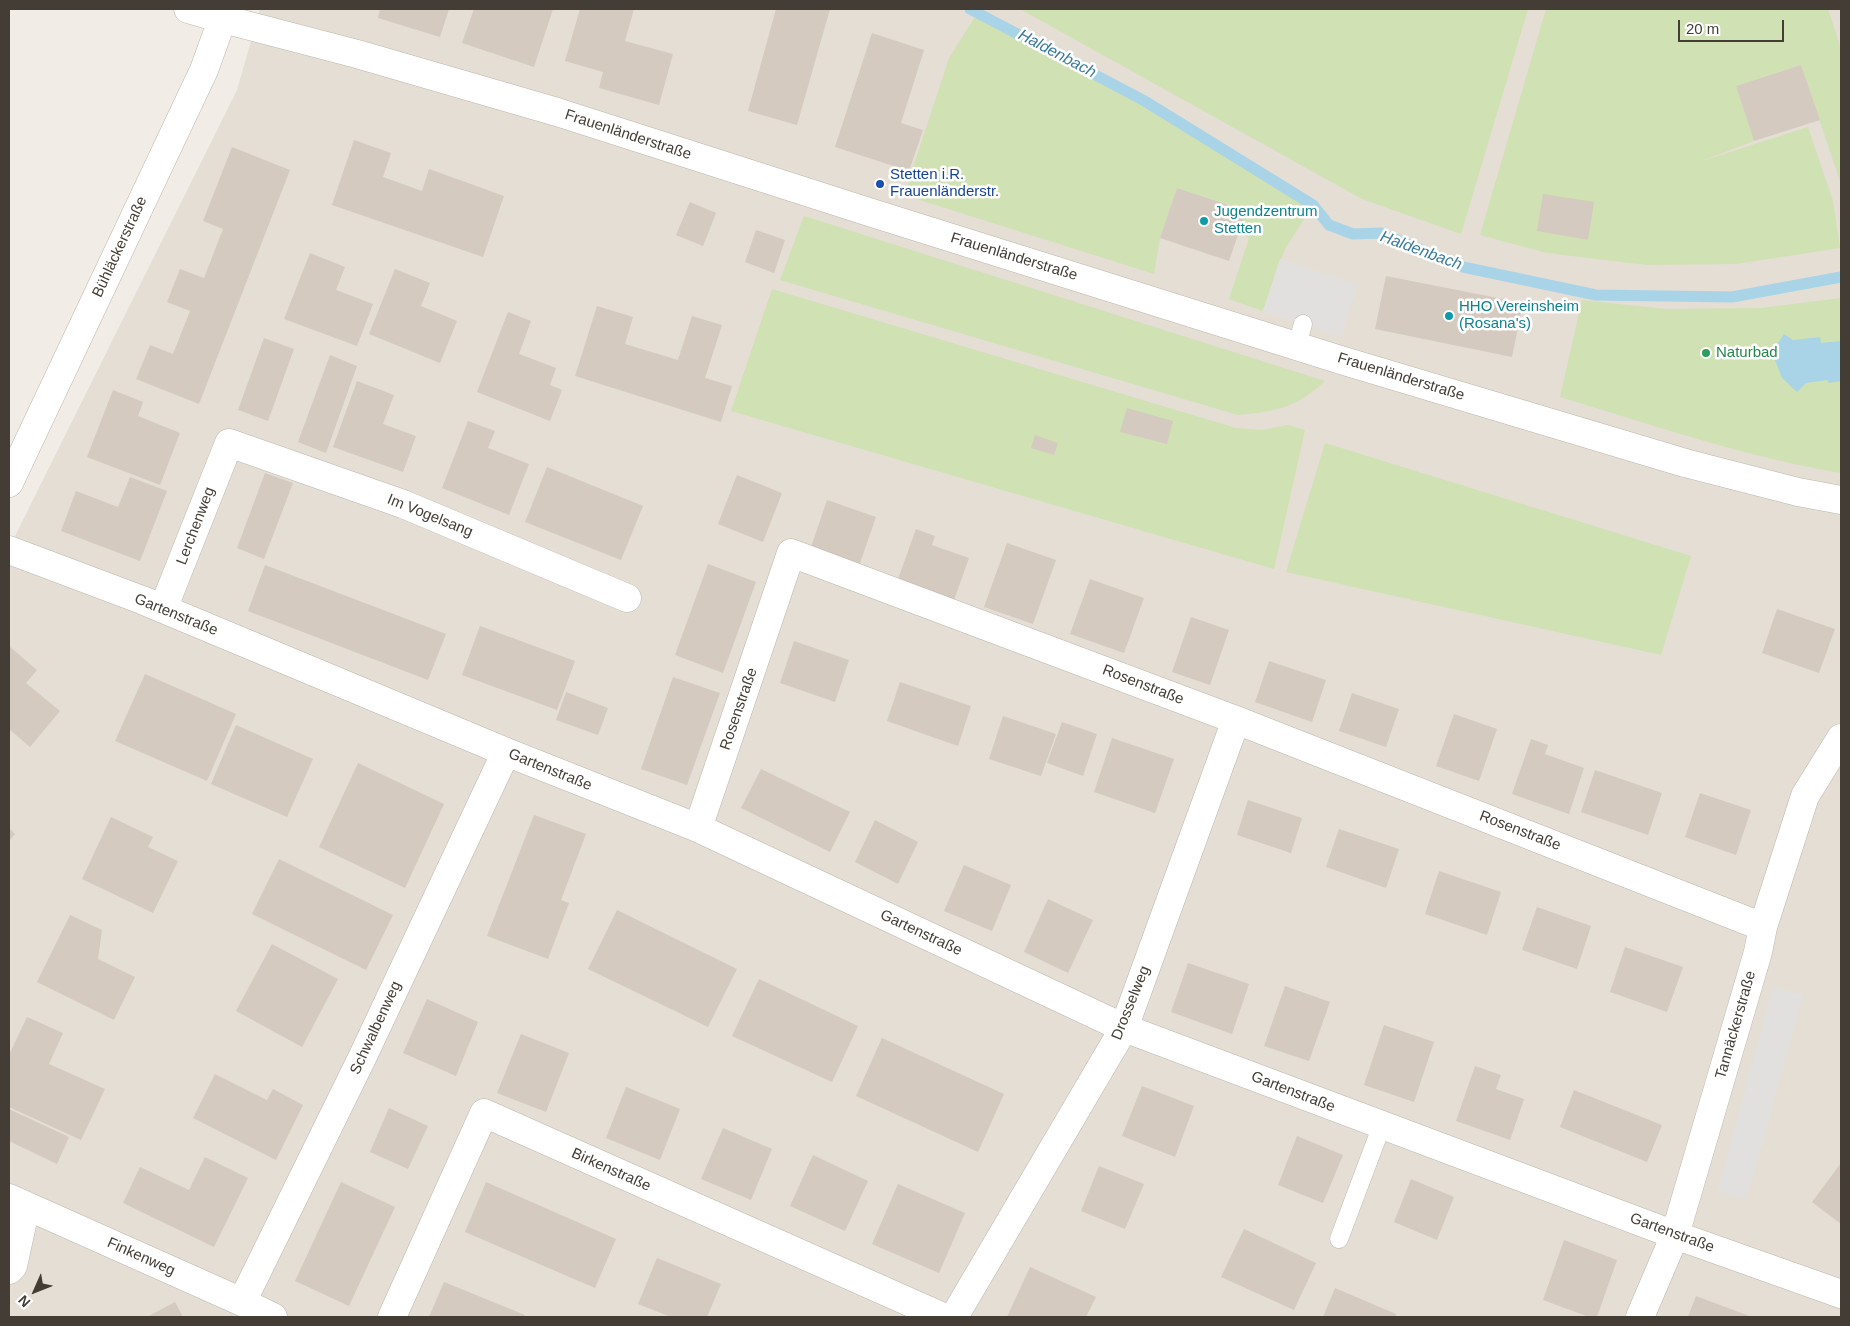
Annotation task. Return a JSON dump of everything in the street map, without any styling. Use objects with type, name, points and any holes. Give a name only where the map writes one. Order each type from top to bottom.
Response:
[{"type":"street","name":"Frauenländerstraße","points":[[188,9],[224,14],[557,112],[878,215],[1300,335],[1685,463],[1798,492],[1841,500]]},
{"type":"street","name":"Bühläckerstraße","points":[[9,483],[204,70],[224,14]]},
{"type":"street","name":"Im Vogelsang","points":[[229,443],[403,504],[627,598]]},
{"type":"street","name":"Lerchenweg","points":[[164,609],[229,443]]},
{"type":"street","name":"Gartenstraße","points":[[9,550],[164,609],[506,752],[698,828],[1124,1028],[1675,1235],[1841,1294]]},
{"type":"street","name":"Rosenstraße","points":[[698,828],[792,553],[1236,720],[1763,926]]},
{"type":"street","name":"Drosselweg","points":[[954,1317],[1124,1028],[1236,720]]},
{"type":"street","name":"Tannäckerstraße","points":[[1640,1317],[1675,1235],[1758,952],[1763,926],[1806,796],[1841,738]]},
{"type":"street","name":"Schwalbenweg","points":[[242,1302],[362,1058],[506,752]]},
{"type":"street","name":"Birkenstraße","points":[[392,1317],[484,1113],[943,1317]]},
{"type":"street","name":"Finkenweg","points":[[17,1202],[273,1317]]},
{"type":"street","points":[[9,1270],[13,1266],[17,1202]]},
{"type":"lane","points":[[1339,1239],[1382,1125]]},
{"type":"shaded area","points":[[260,9],[1841,9],[1841,1317],[9,1317],[9,548],[237,90]]},
{"type":"shaded area","points":[[1280,259],[1358,285],[1341,337],[1263,311]]},
{"type":"shaded area","points":[[1773,987],[1803,995],[1747,1198],[1718,1191]]},
{"type":"green space","points":[[1020,9],[1528,9],[1461,234],[1362,199]]},
{"type":"green space","points":[[1546,9],[1828,9],[1841,49],[1841,184],[1801,65],[1736,86],[1754,141],[1699,162],[1808,127],[1833,201],[1840,248],[1736,264],[1647,265],[1547,253],[1480,235]]},
{"type":"green space","points":[[978,12],[1143,100],[1313,205],[1285,249],[1263,311],[1229,299],[1249,238],[1239,232],[1246,211],[1177,188],[1160,238],[1154,274],[904,195],[949,58]]},
{"type":"green space","points":[[804,216],[1325,381],[1305,397],[1285,407],[1238,415],[780,280]]},
{"type":"green space","points":[[772,289],[1236,428],[1262,430],[1288,425],[1305,430],[1274,569],[731,411]]},
{"type":"green space","name":"Naturbad","points":[[1841,298],[1841,473],[1734,449],[1560,397],[1582,300],[1665,309],[1761,308]]},
{"type":"green space","points":[[1325,443],[1691,556],[1661,655],[1286,572]]},
{"type":"water","points":[[1784,334],[1793,340],[1820,337],[1821,343],[1841,341],[1841,381],[1829,383],[1827,380],[1806,383],[1797,392],[1782,378],[1772,352]]},
{"type":"building","points":[[380,9],[449,9],[440,37],[378,18]]},
{"type":"building","points":[[474,9],[553,9],[534,67],[462,43]]},
{"type":"building","points":[[580,9],[634,9],[625,41],[673,54],[659,105],[599,88],[603,72],[565,61]]},
{"type":"building","points":[[776,9],[830,9],[797,125],[748,111]]},
{"type":"building","points":[[872,33],[924,50],[901,123],[923,130],[909,171],[835,147]]},
{"type":"building","points":[[1801,65],[1820,120],[1754,141],[1736,86]]},
{"type":"building","points":[[354,140],[391,153],[383,177],[422,191],[429,169],[504,196],[483,257],[332,205]]},
{"type":"building","points":[[232,147],[290,170],[199,404],[136,379],[150,345],[173,354],[190,311],[167,302],[180,269],[204,278],[223,229],[203,221]]},
{"type":"building","name":"Jugendzentrum Stetten","points":[[1177,188],[1246,211],[1229,261],[1160,238]]},
{"type":"building","points":[[1543,194],[1594,202],[1588,240],[1537,231]]},
{"type":"building","points":[[690,202],[716,213],[703,246],[676,235]]},
{"type":"building","points":[[756,230],[785,240],[774,273],[745,262]]},
{"type":"building","points":[[310,253],[345,267],[336,290],[373,304],[357,346],[284,319]]},
{"type":"building","points":[[395,269],[430,283],[421,306],[457,321],[440,363],[369,334]]},
{"type":"building","name":"HHO Vereinsheim (Rosana's)","points":[[1386,276],[1523,303],[1512,357],[1375,329]]},
{"type":"building","points":[[597,306],[633,317],[625,344],[678,360],[692,316],[722,325],[705,378],[732,386],[721,422],[575,376]]},
{"type":"building","points":[[508,312],[531,321],[519,354],[556,368],[550,385],[562,390],[550,421],[477,392]]},
{"type":"building","points":[[264,338],[294,349],[268,421],[238,410]]},
{"type":"building","points":[[330,355],[357,366],[326,453],[298,442]]},
{"type":"building","points":[[357,381],[394,395],[383,424],[416,436],[403,472],[333,447]]},
{"type":"building","points":[[113,390],[143,402],[138,416],[180,433],[160,485],[87,457]]},
{"type":"building","points":[[1127,408],[1173,421],[1167,444],[1120,432]]},
{"type":"building","points":[[468,421],[495,431],[488,448],[529,464],[509,515],[442,488]]},
{"type":"building","points":[[1035,435],[1058,443],[1054,455],[1031,448]]},
{"type":"building","points":[[547,467],[643,506],[621,560],[525,522]]},
{"type":"building","points":[[265,473],[293,483],[264,559],[237,548]]},
{"type":"building","points":[[737,475],[782,493],[763,542],[718,524]]},
{"type":"building","points":[[130,477],[167,491],[140,561],[61,531],[76,491],[118,507]]},
{"type":"building","points":[[827,500],[876,517],[859,566],[810,550]]},
{"type":"building","points":[[916,529],[935,536],[932,545],[969,558],[954,600],[898,579]]},
{"type":"building","points":[[1007,543],[1056,560],[1033,624],[984,607]]},
{"type":"building","points":[[708,564],[756,582],[723,673],[675,655]]},
{"type":"building","points":[[265,565],[446,634],[428,680],[248,611]]},
{"type":"building","points":[[1090,579],[1144,598],[1124,653],[1070,634]]},
{"type":"building","points":[[1777,609],[1835,629],[1819,673],[1762,653]]},
{"type":"building","points":[[1191,617],[1229,630],[1210,685],[1172,672]]},
{"type":"building","points":[[480,626],[575,661],[557,710],[462,675]]},
{"type":"building","points":[[794,641],[849,660],[835,702],[780,683]]},
{"type":"building","points":[[9,646],[37,670],[26,683],[60,711],[30,747],[9,729]]},
{"type":"building","points":[[1269,661],[1326,680],[1312,722],[1255,702]]},
{"type":"building","points":[[145,674],[236,714],[207,781],[115,741]]},
{"type":"building","points":[[673,677],[720,693],[687,785],[641,769]]},
{"type":"building","points":[[900,682],[971,706],[958,746],[887,721]]},
{"type":"building","points":[[566,692],[608,708],[598,735],[556,720]]},
{"type":"building","points":[[1352,693],[1399,709],[1386,747],[1339,731]]},
{"type":"building","points":[[1454,714],[1497,729],[1479,781],[1436,766]]},
{"type":"building","points":[[1003,716],[1056,734],[1041,776],[989,759]]},
{"type":"building","points":[[1062,722],[1097,734],[1083,776],[1047,763]]},
{"type":"building","points":[[236,725],[313,759],[287,817],[211,784]]},
{"type":"building","points":[[1112,738],[1174,759],[1155,813],[1094,792]]},
{"type":"building","points":[[1531,739],[1548,745],[1545,754],[1584,768],[1569,814],[1512,794]]},
{"type":"building","points":[[358,763],[444,804],[405,888],[319,847]]},
{"type":"building","points":[[761,769],[850,812],[830,852],[741,808]]},
{"type":"building","points":[[1595,770],[1662,793],[1648,835],[1581,812]]},
{"type":"building","points":[[1700,793],[1751,810],[1736,855],[1685,837]]},
{"type":"building","points":[[1248,800],[1302,818],[1291,853],[1237,835]]},
{"type":"building","points":[[534,815],[586,834],[561,900],[569,903],[548,959],[487,936]]},
{"type":"building","points":[[111,817],[153,837],[148,847],[178,861],[153,913],[82,879]]},
{"type":"building","points":[[875,820],[918,842],[898,884],[855,862]]},
{"type":"building","points":[[9,828],[15,834],[9,841]]},
{"type":"building","points":[[1339,829],[1399,849],[1386,888],[1326,867]]},
{"type":"building","points":[[279,859],[393,915],[366,970],[252,914]]},
{"type":"building","points":[[964,865],[1011,885],[992,931],[944,911]]},
{"type":"building","points":[[1439,871],[1501,892],[1487,935],[1425,914]]},
{"type":"building","points":[[1048,899],[1093,920],[1068,973],[1024,952]]},
{"type":"building","points":[[1537,907],[1591,926],[1577,969],[1522,950]]},
{"type":"building","points":[[617,910],[737,969],[708,1027],[588,969]]},
{"type":"building","points":[[70,915],[102,930],[98,959],[135,977],[114,1020],[37,982]]},
{"type":"building","points":[[272,944],[338,979],[302,1047],[236,1011]]},
{"type":"building","points":[[1625,947],[1683,967],[1667,1012],[1610,992]]},
{"type":"building","points":[[1188,963],[1249,984],[1232,1034],[1171,1012]]},
{"type":"building","points":[[759,979],[858,1026],[832,1082],[732,1036]]},
{"type":"building","points":[[1285,986],[1330,1002],[1309,1061],[1264,1046]]},
{"type":"building","points":[[427,999],[478,1022],[456,1076],[403,1053]]},
{"type":"building","points":[[27,1017],[63,1033],[49,1064],[105,1089],[81,1140],[9,1107],[9,1055]]},
{"type":"building","points":[[1384,1025],[1434,1042],[1414,1102],[1364,1085]]},
{"type":"building","points":[[521,1034],[569,1053],[546,1112],[497,1093]]},
{"type":"building","points":[[882,1038],[1004,1094],[978,1152],[856,1096]]},
{"type":"building","points":[[1475,1066],[1501,1075],[1496,1089],[1524,1099],[1510,1140],[1456,1121]]},
{"type":"building","points":[[215,1074],[267,1100],[273,1089],[303,1105],[276,1160],[193,1118]]},
{"type":"building","points":[[1142,1086],[1194,1106],[1175,1157],[1122,1136]]},
{"type":"building","points":[[626,1087],[680,1109],[660,1160],[606,1138]]},
{"type":"building","points":[[1574,1090],[1662,1125],[1647,1162],[1560,1127]]},
{"type":"building","points":[[389,1108],[428,1126],[408,1169],[370,1152]]},
{"type":"building","points":[[9,1109],[69,1137],[57,1164],[9,1141]]},
{"type":"building","points":[[723,1128],[772,1149],[751,1200],[701,1179]]},
{"type":"building","points":[[1297,1136],[1343,1155],[1323,1203],[1278,1185]]},
{"type":"building","points":[[813,1155],[868,1181],[845,1231],[790,1206]]},
{"type":"building","points":[[205,1157],[248,1178],[214,1247],[123,1203],[140,1167],[189,1190]]},
{"type":"building","points":[[1841,1163],[1841,1224],[1812,1202]]},
{"type":"building","points":[[1099,1166],[1144,1184],[1125,1229],[1081,1211]]},
{"type":"building","points":[[1411,1179],[1454,1197],[1437,1240],[1394,1222]]},
{"type":"building","points":[[341,1182],[395,1207],[349,1306],[295,1281]]},
{"type":"building","points":[[486,1182],[616,1239],[595,1288],[465,1232]]},
{"type":"building","points":[[898,1184],[965,1213],[939,1273],[872,1244]]},
{"type":"building","points":[[1244,1229],[1316,1263],[1294,1310],[1221,1277]]},
{"type":"building","points":[[1564,1240],[1617,1260],[1597,1317],[1589,1317],[1543,1300]]},
{"type":"building","points":[[657,1258],[721,1284],[707,1317],[671,1317],[638,1304]]},
{"type":"building","points":[[1030,1267],[1096,1297],[1086,1317],[1007,1317]]},
{"type":"building","points":[[444,1282],[525,1315],[524,1317],[429,1317]]},
{"type":"building","points":[[1335,1288],[1396,1314],[1395,1317],[1323,1317]]},
{"type":"building","points":[[1696,1296],[1752,1317],[1688,1317]]},
{"type":"building","points":[[175,1302],[183,1317],[147,1317]]},
{"type":"waterway","name":"Haldenbach","points":[[970,9],[1143,100],[1313,205],[1329,225],[1353,234],[1381,233],[1463,267],[1596,295],[1732,297],[1841,277]]},
{"type":"place","name":"Stetten i.R. Frauenländerstr.","points":[[880,184]]},
{"type":"place","name":"Jugendzentrum Stetten","points":[[1204,221]]},
{"type":"place","name":"HHO Vereinsheim (Rosana's)","points":[[1449,316]]},
{"type":"place","name":"Naturbad","points":[[1706,353]]}]
